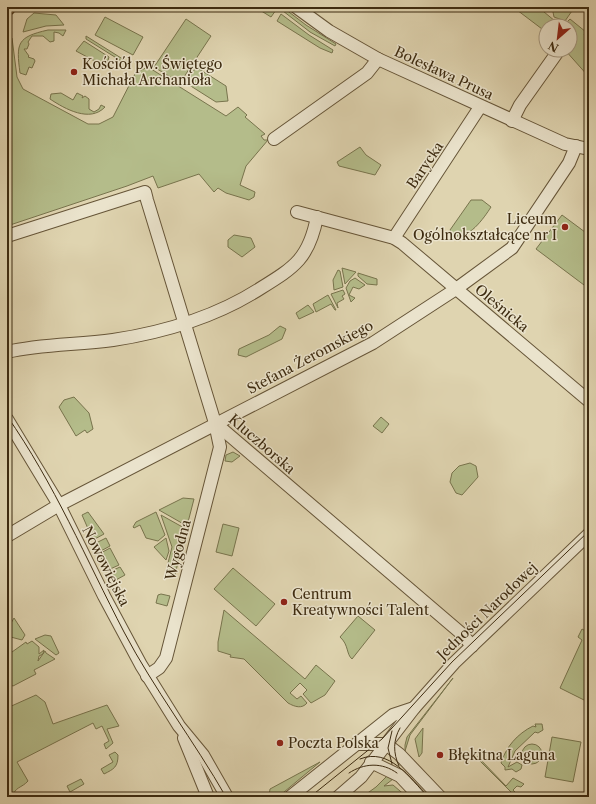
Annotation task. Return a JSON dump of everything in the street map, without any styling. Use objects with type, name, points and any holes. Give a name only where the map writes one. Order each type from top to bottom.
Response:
[{"type":"street","name":"Bolesława Prusa","points":[[296,7],[329,31],[378,59],[480,107],[565,144],[589,149]]},
{"type":"street","points":[[512,121],[520,105],[553,58]]},
{"type":"street","points":[[274,139],[367,73],[378,59]]},
{"type":"street","name":"Barycka","points":[[394,238],[480,107]]},
{"type":"street","name":"Stefana Żeromskiego","points":[[7,536],[59,505],[372,343],[456,289],[512,248],[570,163],[576,146]]},
{"type":"street","name":"Kluczborska","points":[[7,236],[144,192],[215,423],[462,634],[472,646]]},
{"type":"street","points":[[297,212],[394,238]]},
{"type":"street","points":[[7,352],[114,340],[184,324],[237,304],[278,278],[305,255],[311,240],[316,218]]},
{"type":"street","name":"Oleśnicka","points":[[394,238],[402,243],[589,400]]},
{"type":"street","name":"Nowowiejska","points":[[7,419],[59,505],[114,617],[147,676],[179,726],[203,755],[227,797]]},
{"type":"street","name":"Wygodna","points":[[147,676],[159,668],[166,658],[220,447],[215,423]]},
{"type":"street","name":"Jedności Narodowej","points":[[338,797],[361,777],[371,762],[414,708],[472,646],[586,536]]},
{"type":"street","name":"Jedności Narodowej","points":[[290,797],[393,715],[414,708]]},
{"type":"street","name":"Nowowiejska","points":[[179,726],[208,797]]},
{"type":"street","points":[[357,744],[386,744],[399,754],[440,797]]},
{"type":"street","points":[[371,762],[400,776],[420,797]]},
{"type":"green space","points":[[255,7],[272,7],[276,10],[271,17]]},
{"type":"green space","points":[[513,7],[538,7],[551,18],[538,18],[538,26]]},
{"type":"green space","points":[[557,7],[574,8],[567,18],[554,17],[553,12]]},
{"type":"green space","points":[[285,9],[306,25],[336,44],[335,46],[310,32],[283,11]]},
{"type":"green space","points":[[34,13],[56,15],[64,25],[46,26],[23,32],[27,19]]},
{"type":"green space","points":[[281,14],[309,35],[333,50],[332,53],[320,48],[277,21]]},
{"type":"green space","points":[[105,17],[143,37],[133,55],[95,35]]},
{"type":"green space","points":[[186,19],[211,36],[180,83],[154,67]]},
{"type":"green space","points":[[578,26],[586,32],[584,35],[589,39],[589,77],[572,58],[578,58]]},
{"type":"green space","points":[[48,30],[66,30],[63,36],[54,32],[54,41],[50,42],[43,36],[32,36],[28,42],[29,44],[27,49],[24,49],[29,56],[28,57],[34,59],[35,61],[32,68],[29,67],[26,75],[20,73],[18,55],[21,43],[30,35]]},
{"type":"green space","points":[[7,35],[12,38],[17,77],[23,89],[88,124],[99,124],[113,117],[138,68],[141,70],[148,67],[226,116],[238,107],[247,115],[245,117],[265,134],[261,136],[264,140],[268,140],[246,166],[240,185],[255,192],[254,197],[249,200],[226,193],[218,188],[214,192],[199,174],[158,188],[153,176],[7,226]]},
{"type":"green space","points":[[86,36],[131,64],[126,64],[86,39]]},
{"type":"green space","points":[[84,41],[109,57],[106,67],[76,51]]},
{"type":"green space","points":[[196,67],[226,86],[228,101],[216,102],[186,83]]},
{"type":"green space","points":[[61,93],[73,100],[77,93],[83,96],[82,98],[85,96],[89,99],[89,109],[94,112],[99,109],[101,105],[105,107],[99,112],[92,114],[78,113],[63,107],[50,99],[51,94]]},
{"type":"green space","points":[[360,147],[366,155],[381,165],[375,175],[339,166],[337,162]]},
{"type":"green space","points":[[471,200],[482,200],[491,207],[480,222],[470,232],[459,236],[453,235],[450,230]]},
{"type":"green space","points":[[562,215],[589,235],[589,278],[584,285],[536,249]]},
{"type":"green space","points":[[234,235],[251,238],[255,247],[242,257],[228,247],[228,240]]},
{"type":"green space","points":[[342,268],[356,272],[345,284]]},
{"type":"green space","points":[[338,270],[340,271],[343,287],[334,290],[333,280]]},
{"type":"green space","points":[[358,273],[377,279],[377,285],[367,284],[358,276]]},
{"type":"green space","points":[[355,278],[365,285],[359,289],[353,287],[349,295],[355,298],[351,302],[346,288],[350,281]]},
{"type":"green space","points":[[343,290],[345,294],[342,296],[344,299],[337,303],[338,308],[331,294]]},
{"type":"green space","points":[[328,295],[336,310],[331,304],[316,312],[313,304]]},
{"type":"green space","points":[[308,305],[314,312],[299,319],[296,313]]},
{"type":"green space","points":[[280,326],[286,329],[282,339],[246,357],[238,355],[239,349],[269,335]]},
{"type":"green space","points":[[74,397],[89,413],[93,429],[87,433],[85,430],[76,436],[59,407],[64,400]]},
{"type":"green space","points":[[381,417],[389,424],[382,433],[373,426]]},
{"type":"green space","points":[[233,452],[240,456],[232,462],[225,461],[226,455]]},
{"type":"green space","points":[[470,463],[476,466],[478,477],[462,495],[456,493],[450,482],[452,473],[459,466]]},
{"type":"green space","points":[[183,498],[194,499],[187,526],[159,510]]},
{"type":"green space","points":[[88,512],[104,534],[93,540],[82,515]]},
{"type":"green space","points":[[156,512],[165,535],[158,541],[146,538],[140,525],[134,528],[133,527],[136,522]]},
{"type":"green space","points":[[161,515],[186,529],[175,575],[166,571],[172,547]]},
{"type":"green space","points":[[223,524],[239,528],[232,556],[216,552]]},
{"type":"green space","points":[[106,538],[110,546],[99,552],[94,544]]},
{"type":"green space","points":[[166,538],[169,551],[166,560],[154,547]]},
{"type":"green space","points":[[110,548],[119,565],[108,570],[99,554]]},
{"type":"green space","points":[[120,567],[125,575],[114,581],[109,572]]},
{"type":"green space","points":[[233,568],[275,604],[256,626],[214,589]]},
{"type":"green space","points":[[161,594],[170,596],[167,606],[156,603],[158,595]]},
{"type":"green space","points":[[224,610],[305,679],[316,665],[335,681],[325,695],[311,703],[303,694],[307,690],[300,683],[290,693],[297,699],[301,696],[307,703],[301,707],[293,706],[288,703],[244,659],[230,657],[231,655],[218,651],[218,642]]},
{"type":"green space","points":[[358,616],[375,630],[352,659],[345,643],[340,637]]},
{"type":"green space","points":[[14,618],[25,635],[22,640],[7,636],[7,630]]},
{"type":"green space","points":[[582,629],[589,633],[588,702],[560,688],[582,640],[578,637]]},
{"type":"green space","points":[[45,635],[51,636],[59,653],[56,655],[35,639]]},
{"type":"green space","points":[[32,641],[39,647],[39,654],[44,650],[43,654],[45,651],[55,659],[34,670],[36,674],[13,686],[8,684],[7,653],[12,652],[26,642],[27,644]]},
{"type":"green space","points":[[453,678],[410,735],[405,751],[407,737]]},
{"type":"green space","points":[[36,695],[45,702],[53,724],[107,705],[119,726],[107,729],[113,743],[106,749],[104,744],[109,741],[102,726],[96,729],[93,723],[17,762],[28,781],[17,789],[13,797],[11,797],[7,789],[7,708]]},
{"type":"green space","points":[[535,724],[542,724],[543,730],[538,733],[535,732],[515,751],[508,767],[517,762],[522,765],[521,769],[516,772],[512,769],[505,770],[505,767],[501,763],[509,746],[527,729],[533,726],[536,727]]},
{"type":"green space","points":[[423,728],[422,753],[419,757],[415,739]]},
{"type":"green space","points":[[552,737],[581,742],[573,782],[545,777]]},
{"type":"green space","points":[[532,744],[539,747],[542,754],[539,761],[532,764],[525,761],[522,754],[525,747]]},
{"type":"green space","points":[[115,752],[118,755],[116,765],[113,769],[104,774],[101,769],[113,762],[109,755]]},
{"type":"green space","points":[[477,756],[506,786],[513,778],[524,784],[521,787],[517,786],[513,790],[515,792],[513,794],[476,757]]},
{"type":"green space","points":[[320,762],[278,797],[269,796],[270,789]]},
{"type":"green space","points":[[387,776],[393,779],[384,786],[393,785],[407,797],[362,797],[376,787]]},
{"type":"green space","points":[[81,779],[84,784],[70,792],[67,786]]},
{"type":"tram line","points":[[7,416],[40,468],[55,495],[136,653],[226,797]]},
{"type":"tram line","points":[[310,797],[382,739],[452,662],[589,531]]},
{"type":"tram line","points":[[399,766],[396,756],[395,742],[400,728]]},
{"type":"tram line","points":[[392,731],[388,748],[392,764]]},
{"type":"tram line","points":[[360,759],[371,756],[380,757],[390,761],[406,773],[428,797]]},
{"type":"tram line","points":[[349,773],[361,767],[373,765],[385,767],[397,773]]},
{"type":"place","name":"Kościół pw. Świętego Michała Archanioła","points":[[74,72]]},
{"type":"place","name":"Liceum Ogólnokształcące nr I","points":[[565,227]]},
{"type":"place","name":"Centrum Kreatywności Talent","points":[[284,602]]},
{"type":"place","name":"Poczta Polska","points":[[280,743]]},
{"type":"place","name":"Błękitna Laguna","points":[[440,755]]}]
